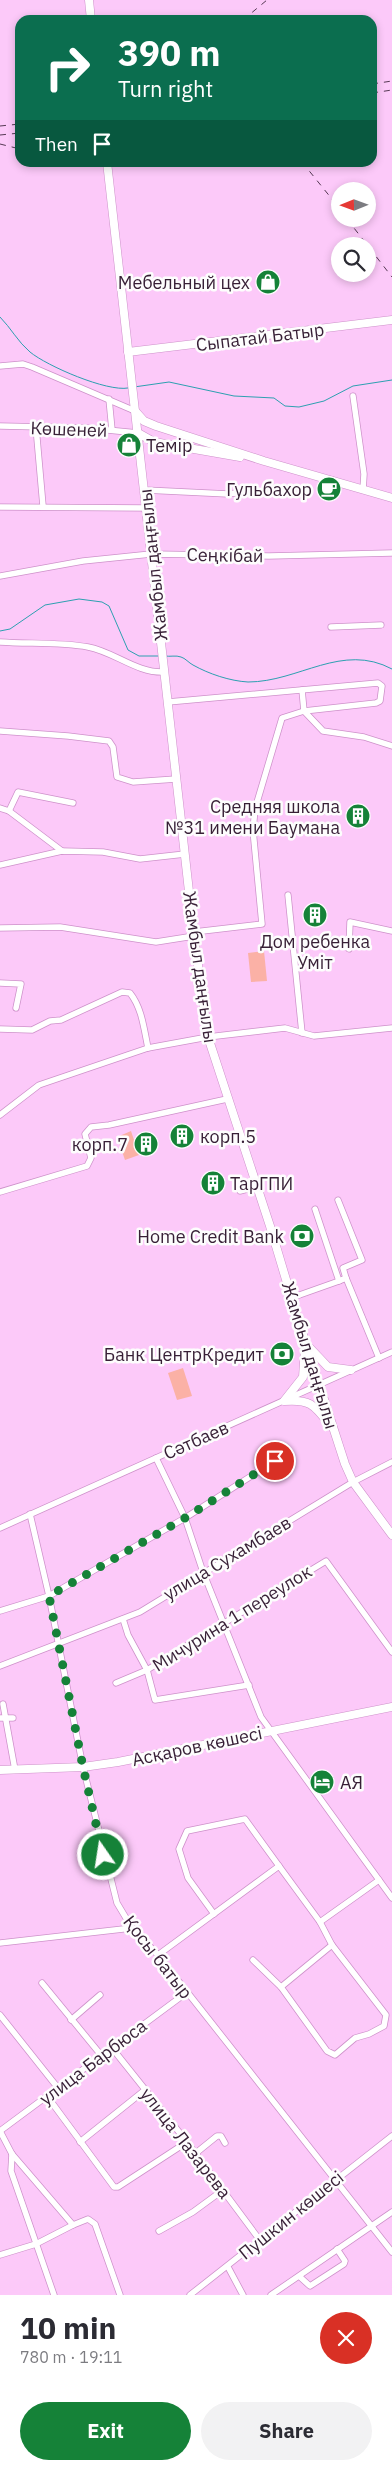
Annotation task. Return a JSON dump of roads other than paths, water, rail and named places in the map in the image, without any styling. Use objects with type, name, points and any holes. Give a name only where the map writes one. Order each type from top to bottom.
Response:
[{"type":"main road","points":[[88,0],[90,15]]},
{"type":"main road","name":"Жамбыл даңғылы","points":[[108,167],[176,779],[208,1037],[332,1429],[353,1482],[392,1535]]},
{"type":"main road","name":"Сыпатай Батыр","points":[[128,352],[392,320]]},
{"type":"main road","points":[[135,411],[144,421],[156,426],[264,461],[392,498]]},
{"type":"main road","points":[[138,434],[151,426],[156,426]]},
{"type":"main road","points":[[138,434],[154,442],[264,461]]},
{"type":"main road","points":[[305,1342],[328,1367],[351,1370]]},
{"type":"main road","points":[[284,1401],[303,1378],[305,1342]]},
{"type":"main road","points":[[284,1401],[299,1400],[308,1402],[317,1408],[332,1429]]},
{"type":"main road","name":"Асқаров көшесі","points":[[0,1770],[83,1767],[161,1754],[269,1730],[392,1707]]},
{"type":"street","points":[[0,366],[23,364],[32,366],[135,411]]},
{"type":"street","points":[[353,396],[364,474],[363,490]]},
{"type":"street","points":[[109,399],[112,430]]},
{"type":"street","name":"Көшеней","points":[[0,426],[112,430],[138,434]]},
{"type":"street","points":[[36,427],[43,506]]},
{"type":"street","points":[[144,490],[228,494],[244,492]]},
{"type":"street","points":[[0,507],[147,508]]},
{"type":"street","name":"Сеңкібай","points":[[0,576],[82,561],[151,554],[276,556],[392,553]]},
{"type":"street","points":[[331,627],[381,626]]},
{"type":"street","points":[[0,642],[88,647],[110,654],[130,665],[149,671],[164,672]]},
{"type":"street","points":[[0,928],[60,927],[156,942],[194,934],[262,924],[254,846],[255,810],[282,718],[304,711],[376,703],[380,701],[382,686],[378,683],[168,702]]},
{"type":"street","points":[[302,690],[304,711],[323,731],[364,738],[392,746]]},
{"type":"street","points":[[0,732],[68,736],[109,741],[113,747],[117,776],[133,782],[176,779]]},
{"type":"street","points":[[9,811],[18,792],[73,803]]},
{"type":"street","points":[[0,808],[9,811],[62,851]]},
{"type":"street","points":[[0,865],[62,851],[103,852],[140,859],[185,854]]},
{"type":"street","points":[[288,895],[302,1033]]},
{"type":"street","points":[[349,949],[350,922],[392,931]]},
{"type":"street","points":[[0,983],[21,984],[16,1008]]},
{"type":"street","points":[[0,1029],[32,1030],[50,1021],[61,1020],[122,992],[130,992],[142,1016],[148,1048]]},
{"type":"street","points":[[0,1115],[39,1086],[148,1048],[208,1037],[285,1028],[314,1036],[392,1028]]},
{"type":"street","points":[[0,1192],[87,1166],[91,1158],[85,1134],[91,1127],[109,1125],[227,1098]]},
{"type":"street","points":[[240,1191],[256,1187]]},
{"type":"street","points":[[338,1200],[362,1256],[362,1260],[343,1268],[380,1358]]},
{"type":"street","points":[[315,1209],[339,1281]]},
{"type":"street","points":[[291,1298],[346,1278]]},
{"type":"street","name":"Сәтбаев","points":[[0,1528],[392,1352]]},
{"type":"street","points":[[156,1458],[185,1518],[203,1572],[261,1717],[392,1898]]},
{"type":"street","points":[[0,1611],[49,1596],[185,1518],[275,1461]]},
{"type":"street","name":"улица Сухамбаев","points":[[0,1666],[140,1612],[353,1482],[392,1462]]},
{"type":"street","name":"Қосы батыр","points":[[30,1514],[49,1596],[83,1767],[117,1903],[132,1928],[158,1955],[186,1993],[373,2225],[392,2252]]},
{"type":"street","name":"Мичурина 1 переулок","points":[[116,1683],[147,1670],[326,1560],[392,1652]]},
{"type":"street","points":[[124,1619],[128,1635],[147,1670],[155,1700],[249,1685]]},
{"type":"street","points":[[3,1704],[3,1718],[15,1770]]},
{"type":"street","points":[[3,1718],[13,1718]]},
{"type":"street","points":[[214,1914],[188,1878],[179,1849],[187,1831],[245,1819],[320,1922],[332,1946],[386,2015],[384,2026],[369,2034],[355,2038],[332,2055],[281,1988],[253,1960]]},
{"type":"street","points":[[158,1955],[279,1866]]},
{"type":"street","points":[[320,1922],[379,1880]]},
{"type":"street","points":[[0,1943],[132,1928]]},
{"type":"street","points":[[281,1988],[332,1946]]},
{"type":"street","points":[[42,1983],[101,2056]]},
{"type":"street","name":"улица Барбюса","points":[[0,2131],[186,1993]]},
{"type":"street","points":[[71,2020],[100,1995]]},
{"type":"street","points":[[0,2015],[58,2088]]},
{"type":"street","name":"улица Лазарева","points":[[112,2048],[196,2153],[259,2239]]},
{"type":"street","points":[[80,2142],[145,2090]]},
{"type":"street","points":[[47,2096],[116,2188],[187,2142]]},
{"type":"street","points":[[0,2131],[12,2154],[73,2225]]},
{"type":"street","points":[[196,2153],[217,2136],[221,2136],[225,2143]]},
{"type":"street","name":"Пушкин көшесі","points":[[190,2295],[228,2267],[259,2239],[392,2136]]},
{"type":"street","points":[[12,2154],[11,2171],[54,2295]]},
{"type":"street","points":[[159,2231],[193,2212],[223,2190]]},
{"type":"street","points":[[271,2295],[300,2277],[337,2249],[392,2212]]},
{"type":"street","points":[[0,2255],[36,2244],[88,2219],[95,2224],[120,2295]]},
{"type":"street","points":[[300,2277],[310,2286],[344,2264],[345,2261],[337,2249]]},
{"type":"street","points":[[228,2267],[243,2295]]},
{"type":"waterway","points":[[0,317],[26,348],[38,358],[63,371],[92,382],[106,386],[128,388]]},
{"type":"waterway","points":[[134,387],[169,382],[234,396],[274,398],[285,406],[299,407],[324,401],[353,386],[392,380]]},
{"type":"waterway","points":[[0,631],[10,629],[45,605],[79,599],[102,602],[109,606],[128,650],[139,656],[159,656]]},
{"type":"waterway","points":[[165,656],[181,657],[213,674],[227,679],[248,682],[285,676],[338,661],[374,662],[392,669]]},
{"type":"railway","points":[[249,15],[267,0]]},
{"type":"railway","points":[[377,83],[392,81]]},
{"type":"railway","points":[[377,92],[392,90]]},
{"type":"railway","points":[[0,126],[15,124]]},
{"type":"railway","points":[[0,135],[15,134]]},
{"type":"railway","points":[[0,144],[15,148]]},
{"type":"railway","points":[[306,167],[331,198]]},
{"type":"railway","points":[[354,228],[392,277]]},
{"type":"place","name":"Мебельный цех","points":[[268,282]]},
{"type":"place","name":"Темір","points":[[129,445]]},
{"type":"place","name":"Гульбахор","points":[[329,489]]},
{"type":"place","name":"Средняя школа №31 имени Баумана","points":[[358,816]]},
{"type":"place","name":"Дом ребенка Умiт","points":[[315,915]]},
{"type":"place","name":"корп.5","points":[[182,1136]]},
{"type":"place","name":"корп.7","points":[[146,1144]]},
{"type":"place","name":"ТарГПИ","points":[[213,1183]]},
{"type":"place","name":"Home Credit Bank","points":[[302,1236]]},
{"type":"place","name":"Банк ЦентрКредит","points":[[282,1354]]},
{"type":"place","name":"АЯ","points":[[322,1782]]}]
